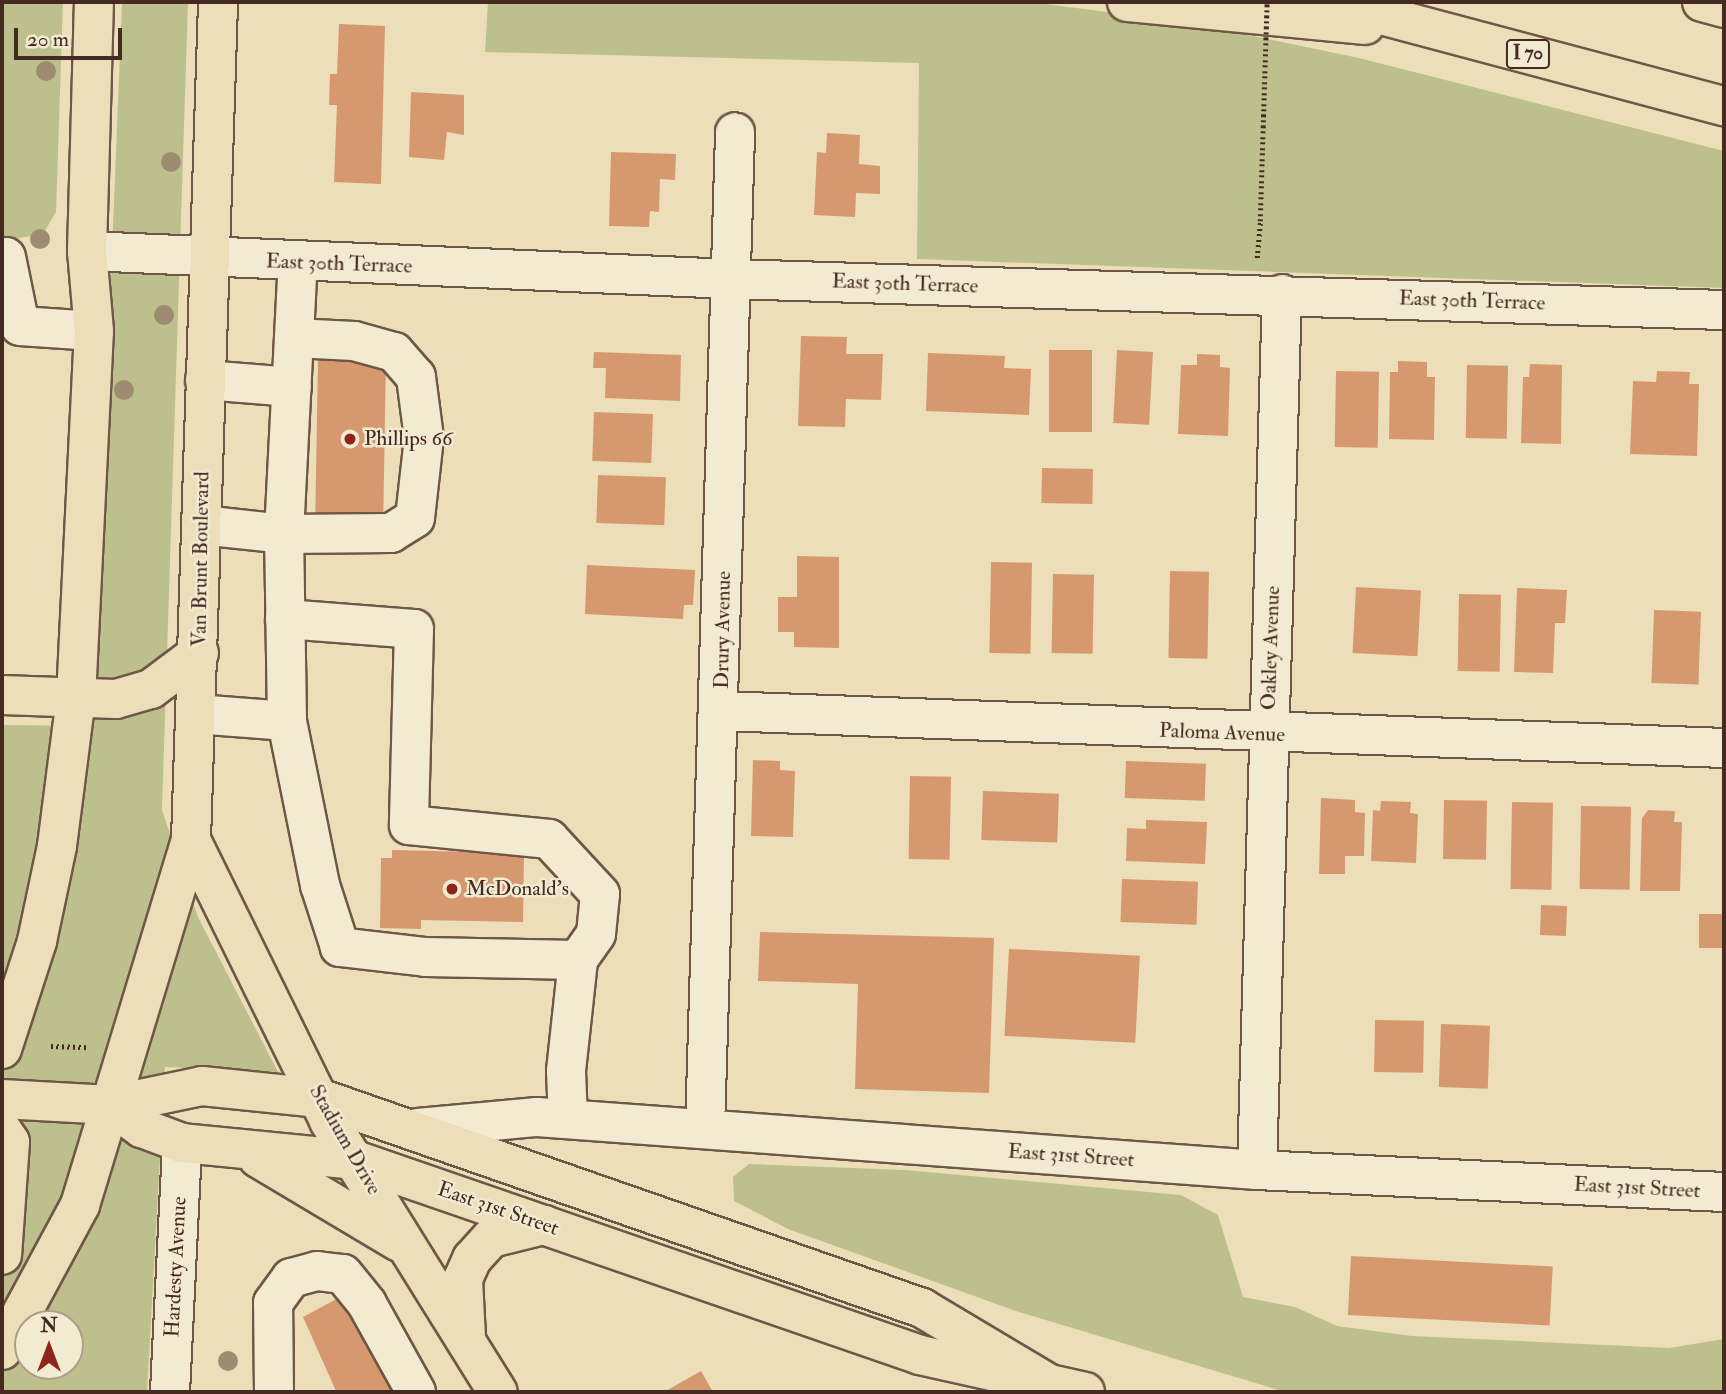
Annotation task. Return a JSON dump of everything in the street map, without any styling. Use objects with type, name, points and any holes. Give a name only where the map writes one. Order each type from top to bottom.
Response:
[{"type":"main road","points":[[2,1049],[37,941],[57,846],[76,698],[94,331],[87,251],[94,2]]},
{"type":"main road","name":"Van Brunt Boulevard","points":[[2,1350],[80,1205],[191,840],[218,2]]},
{"type":"main road","points":[[1127,2],[1442,31]]},
{"type":"main road","name":"I 70","points":[[1332,2],[1724,106]]},
{"type":"main road","points":[[1702,2],[1724,8]]},
{"type":"main road","points":[[2,695],[116,699],[151,689],[198,653]]},
{"type":"main road","name":"Stadium Drive","points":[[191,840],[319,1098],[407,1247],[498,1392]]},
{"type":"main road","name":"East 31st Street","points":[[2,1099],[111,1105],[202,1086],[319,1098],[418,1128],[922,1308],[1046,1382]]},
{"type":"main road","name":"East 31st Street","points":[[111,1105],[142,1128],[182,1143],[251,1154],[355,1160],[920,1355],[1084,1392]]},
{"type":"main road","points":[[2,1130],[10,1142],[2,1255]]},
{"type":"main road","points":[[251,1154],[407,1247]]},
{"type":"main road","points":[[467,1343],[461,1306],[472,1259],[491,1238],[545,1225]]},
{"type":"street","name":"Drury Avenue","points":[[705,1128],[721,711],[735,132]]},
{"type":"street","name":"East 30th Terrace","points":[[87,251],[731,279],[1282,294],[1724,310]]},
{"type":"street","points":[[6,257],[20,326],[94,331]]},
{"type":"street","points":[[298,262],[284,534],[287,721],[320,885],[340,947],[465,960],[578,960]]},
{"type":"street","name":"Oakley Avenue","points":[[1257,1170],[1282,294]]},
{"type":"street","points":[[201,525],[284,534],[391,533],[415,518],[424,438],[416,377],[394,352],[354,341],[294,338]]},
{"type":"street","points":[[205,380],[292,387]]},
{"type":"street","points":[[285,619],[414,629],[409,825],[549,839],[600,894],[596,934],[578,960],[566,1071],[568,1119]]},
{"type":"street","name":"Paloma Avenue","points":[[721,711],[1269,735],[1724,748]]},
{"type":"street","points":[[196,714],[287,721]]},
{"type":"street","name":"East 31st Street","points":[[418,1128],[477,1119],[568,1119],[1257,1170],[1724,1192]]},
{"type":"street","name":"Hardesty Avenue","points":[[170,1392],[182,1143]]},
{"type":"street","points":[[283,1384],[273,1303],[291,1278],[317,1270],[343,1274],[367,1304],[415,1392]]},
{"type":"path","points":[[1260,221],[1267,2]]},
{"type":"path","points":[[51,1046],[96,1048]]},
{"type":"green space","points":[[2,2],[63,2],[56,212],[43,234],[15,239],[2,237]]},
{"type":"green space","points":[[122,2],[188,2],[162,810],[198,917],[278,1072],[165,1067],[147,1392],[2,1392],[2,725],[93,726]]},
{"type":"green space","points":[[488,2],[1030,2],[1185,22],[1359,58],[1724,151],[1724,288],[917,259],[919,63],[485,52]]},
{"type":"green space","points":[[749,1164],[905,1170],[1181,1195],[1218,1215],[1243,1297],[1295,1307],[1337,1326],[1412,1336],[1669,1348],[1724,1339],[1724,1392],[1285,1392],[1019,1312],[788,1229],[734,1201],[733,1177]]},
{"type":"building","points":[[339,24],[385,26],[381,184],[334,182],[337,105],[329,105],[330,74],[337,74]]},
{"type":"building","points":[[411,92],[464,95],[464,135],[447,132],[444,160],[409,157]]},
{"type":"building","points":[[827,133],[860,135],[859,164],[880,166],[880,194],[856,193],[855,217],[814,215],[817,152],[826,153]]},
{"type":"building","points":[[611,152],[676,154],[675,180],[660,179],[659,212],[650,211],[649,227],[609,226]]},
{"type":"building","points":[[801,336],[847,337],[846,354],[883,354],[881,400],[846,399],[845,427],[798,426]]},
{"type":"building","points":[[1049,350],[1092,350],[1092,432],[1049,432]]},
{"type":"building","points":[[1117,350],[1153,352],[1149,425],[1113,423]]},
{"type":"building","points":[[594,352],[681,355],[680,401],[605,398],[606,368],[593,368]]},
{"type":"building","points":[[928,353],[1005,356],[1004,368],[1031,369],[1029,415],[926,411]]},
{"type":"building","points":[[1197,354],[1220,355],[1220,367],[1230,368],[1228,436],[1178,434],[1181,365],[1197,365]]},
{"type":"building","name":"Phillips 66","points":[[318,359],[386,360],[383,519],[315,518]]},
{"type":"building","points":[[1398,361],[1427,362],[1427,377],[1435,377],[1434,440],[1389,439],[1390,372],[1398,372]]},
{"type":"building","points":[[1530,364],[1562,365],[1561,444],[1521,443],[1523,377],[1529,377]]},
{"type":"building","points":[[1467,365],[1508,366],[1507,439],[1466,438]]},
{"type":"building","points":[[1336,371],[1379,372],[1378,448],[1335,447]]},
{"type":"building","points":[[1657,371],[1690,372],[1689,384],[1699,384],[1697,456],[1630,454],[1633,381],[1656,382]]},
{"type":"building","points":[[594,412],[653,414],[651,463],[592,461]]},
{"type":"building","points":[[1042,468],[1093,469],[1092,504],[1041,503]]},
{"type":"building","points":[[598,475],[666,477],[664,525],[596,523]]},
{"type":"building","points":[[797,556],[839,557],[839,648],[794,647],[794,632],[778,632],[778,597],[797,597]]},
{"type":"building","points":[[991,562],[1032,563],[1030,654],[989,653]]},
{"type":"building","points":[[587,565],[695,570],[693,605],[684,605],[683,619],[585,614]]},
{"type":"building","points":[[1170,571],[1209,572],[1207,659],[1168,658]]},
{"type":"building","points":[[1053,574],[1094,575],[1093,654],[1052,653]]},
{"type":"building","points":[[1356,587],[1421,590],[1417,656],[1353,653]]},
{"type":"building","points":[[1517,588],[1567,590],[1565,623],[1555,623],[1553,673],[1514,672]]},
{"type":"building","points":[[1459,594],[1501,595],[1500,672],[1458,671]]},
{"type":"building","points":[[1654,610],[1701,612],[1698,685],[1651,683]]},
{"type":"building","points":[[753,760],[780,761],[780,770],[795,771],[793,837],[751,836]]},
{"type":"building","points":[[1126,761],[1206,764],[1205,801],[1125,798]]},
{"type":"building","points":[[910,776],[951,777],[950,860],[909,859]]},
{"type":"building","points":[[983,791],[1059,794],[1057,843],[981,840]]},
{"type":"building","points":[[1321,798],[1355,800],[1355,812],[1365,813],[1364,856],[1345,856],[1345,874],[1319,874]]},
{"type":"building","points":[[1444,800],[1487,801],[1486,860],[1443,859]]},
{"type":"building","points":[[1381,801],[1411,802],[1410,813],[1418,814],[1416,863],[1371,861],[1373,810],[1380,811]]},
{"type":"building","points":[[1512,802],[1553,803],[1551,890],[1510,889]]},
{"type":"building","points":[[1581,806],[1631,807],[1630,890],[1580,889]]},
{"type":"building","points":[[1648,810],[1675,811],[1674,822],[1682,822],[1680,891],[1640,891],[1642,818]]},
{"type":"building","points":[[1146,820],[1207,822],[1205,864],[1126,861],[1127,828],[1146,829]]},
{"type":"building","name":"McDonald's","points":[[392,850],[524,853],[523,922],[421,920],[421,929],[380,928],[381,858],[392,858]]},
{"type":"building","points":[[1122,879],[1198,882],[1196,925],[1120,922]]},
{"type":"building","points":[[1541,905],[1567,906],[1566,936],[1540,935]]},
{"type":"building","points":[[1699,914],[1724,914],[1724,948],[1699,948]]},
{"type":"building","points":[[760,932],[994,938],[989,1093],[855,1089],[858,984],[758,981]]},
{"type":"building","points":[[1009,949],[1140,956],[1135,1043],[1004,1036]]},
{"type":"building","points":[[1375,1020],[1424,1021],[1423,1073],[1374,1072]]},
{"type":"building","points":[[1441,1024],[1490,1026],[1488,1089],[1439,1087]]},
{"type":"building","points":[[1351,1256],[1553,1267],[1550,1325],[1348,1315]]},
{"type":"building","points":[[342,1296],[397,1392],[336,1391],[303,1317]]},
{"type":"building","points":[[701,1371],[713,1392],[664,1392]]},
{"type":"place","name":"Phillips 66","points":[[350,439]]},
{"type":"place","name":"McDonald's","points":[[452,889]]}]
